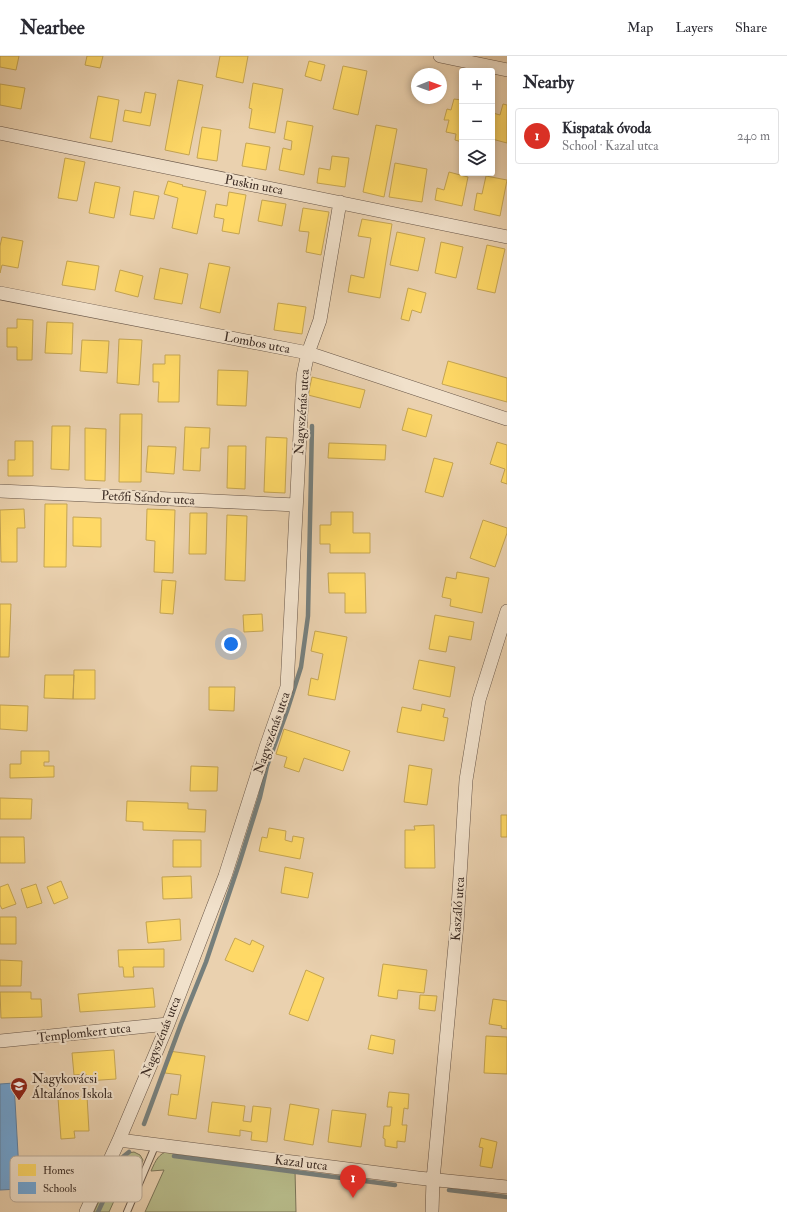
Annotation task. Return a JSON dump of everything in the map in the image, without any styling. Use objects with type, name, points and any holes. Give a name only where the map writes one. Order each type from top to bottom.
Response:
[{"type":"street","points":[[440,56],[507,70]]},
{"type":"street","name":"Puskin utca","points":[[0,134],[507,237]]},
{"type":"street","name":"Nagyszénás utca","points":[[112,1156],[168,1024],[225,876],[266,747],[287,687],[303,376],[308,353],[320,320],[340,202]]},
{"type":"street","name":"Lombos utca","points":[[0,292],[308,353],[507,419]]},
{"type":"street","name":"Petőfi Sándor utca","points":[[0,491],[296,505]]},
{"type":"street","name":"Kaszáló utca","points":[[432,1212],[433,1180],[457,924],[466,780],[479,700],[507,611]]},
{"type":"street","name":"Templomkert utca","points":[[0,1041],[168,1024]]},
{"type":"street","name":"Kazal utca","points":[[119,1140],[507,1188]]},
{"type":"street","name":"Nagyszénás utca","points":[[86,1212],[91,1202]]},
{"type":"lane","points":[[142,1176],[156,1144]]},
{"type":"lane","points":[[126,1212],[130,1202]]},
{"type":"green space","points":[[170,1150],[295,1170],[296,1212],[145,1212],[164,1170],[151,1171],[158,1158],[163,1153]]},
{"type":"green space","points":[[134,1152],[141,1156],[121,1156]]},
{"type":"green space","points":[[99,1202],[114,1202],[109,1212],[94,1212]]},
{"type":"building: Homes","points":[[0,56],[19,56],[16,70],[0,67]]},
{"type":"building: Homes","points":[[87,56],[103,56],[100,68],[85,65]]},
{"type":"building: Homes","points":[[220,56],[248,56],[243,83],[216,77]]},
{"type":"building: Homes","points":[[309,61],[325,65],[321,81],[305,76]]},
{"type":"building: Homes","points":[[343,66],[367,71],[358,115],[333,109]]},
{"type":"building: Homes","points":[[178,80],[203,85],[189,155],[165,150]]},
{"type":"building: Homes","points":[[253,83],[283,89],[275,133],[249,128],[252,109],[249,108]]},
{"type":"building: Homes","points":[[0,84],[25,88],[21,109],[0,105]]},
{"type":"building: Homes","points":[[145,92],[156,94],[150,126],[123,121],[125,110],[141,113]]},
{"type":"building: Homes","points":[[98,96],[119,100],[112,142],[90,138]]},
{"type":"building: Homes","points":[[454,99],[459,100],[459,141],[455,140],[456,134],[446,132],[449,120],[444,120],[447,109],[451,110]]},
{"type":"building: Homes","points":[[503,104],[507,105],[507,143],[495,140],[495,114],[500,115]]},
{"type":"building: Homes","points":[[287,121],[313,126],[304,175],[279,170],[283,148],[291,150],[292,141],[284,139]]},
{"type":"building: Homes","points":[[376,125],[397,129],[384,197],[363,192]]},
{"type":"building: Homes","points":[[202,127],[221,130],[217,161],[197,158]]},
{"type":"building: Homes","points":[[246,143],[270,147],[266,170],[242,166]]},
{"type":"building: Homes","points":[[332,156],[349,158],[345,187],[317,183],[319,168],[330,170]]},
{"type":"building: Homes","points":[[65,158],[85,162],[77,201],[58,198]]},
{"type":"building: Homes","points":[[395,163],[427,169],[422,202],[389,197]]},
{"type":"building: Homes","points":[[449,172],[459,175],[459,176],[468,177],[462,206],[435,200],[437,188],[444,190]]},
{"type":"building: Homes","points":[[486,176],[507,180],[500,216],[474,210],[477,193],[482,194]]},
{"type":"building: Homes","points":[[168,181],[183,185],[182,186],[206,191],[197,234],[172,228],[178,198],[164,194]]},
{"type":"building: Homes","points":[[95,182],[120,187],[114,218],[89,213]]},
{"type":"building: Homes","points":[[134,191],[159,196],[154,219],[130,215]]},
{"type":"building: Homes","points":[[229,192],[246,195],[239,234],[222,231],[224,219],[214,217],[216,204],[227,206]]},
{"type":"building: Homes","points":[[262,200],[286,204],[282,226],[258,221]]},
{"type":"building: Homes","points":[[303,208],[329,212],[321,255],[306,252],[309,232],[299,231]]},
{"type":"building: Homes","points":[[362,219],[392,224],[380,298],[348,292],[351,275],[364,278],[371,238],[358,236]]},
{"type":"building: Homes","points":[[397,232],[425,238],[418,271],[390,265]]},
{"type":"building: Homes","points":[[2,237],[23,241],[18,268],[2,265],[0,273],[0,246]]},
{"type":"building: Homes","points":[[441,242],[463,247],[456,278],[435,273]]},
{"type":"building: Homes","points":[[487,245],[505,249],[495,293],[477,289]]},
{"type":"building: Homes","points":[[67,261],[99,266],[95,290],[62,285]]},
{"type":"building: Homes","points":[[209,263],[230,267],[220,313],[200,308]]},
{"type":"building: Homes","points":[[160,268],[188,274],[182,304],[154,299]]},
{"type":"building: Homes","points":[[120,270],[143,276],[138,297],[115,291]]},
{"type":"building: Homes","points":[[408,288],[426,293],[421,313],[412,310],[409,321],[401,319]]},
{"type":"building: Homes","points":[[278,303],[306,307],[302,334],[274,330]]},
{"type":"building: Homes","points":[[17,319],[33,320],[32,360],[17,360],[17,347],[7,347],[7,328],[17,328]]},
{"type":"building: Homes","points":[[47,322],[73,323],[72,354],[45,353]]},
{"type":"building: Homes","points":[[119,339],[142,340],[139,385],[117,383]]},
{"type":"building: Homes","points":[[82,340],[109,341],[107,373],[80,371]]},
{"type":"building: Homes","points":[[165,355],[180,355],[179,402],[158,402],[159,382],[153,382],[153,364],[165,364]]},
{"type":"building: Homes","points":[[448,361],[507,378],[507,402],[442,384]]},
{"type":"building: Homes","points":[[218,370],[248,371],[246,406],[217,405]]},
{"type":"building: Homes","points":[[312,377],[365,390],[360,408],[308,395]]},
{"type":"building: Homes","points":[[408,408],[432,415],[426,437],[402,430]]},
{"type":"building: Homes","points":[[120,414],[142,414],[141,482],[119,482]]},
{"type":"building: Homes","points":[[52,426],[70,426],[69,470],[51,469]]},
{"type":"building: Homes","points":[[185,427],[210,428],[209,448],[201,448],[200,471],[183,470]]},
{"type":"building: Homes","points":[[85,428],[106,429],[105,481],[85,480]]},
{"type":"building: Homes","points":[[266,437],[287,438],[285,493],[264,492]]},
{"type":"building: Homes","points":[[15,441],[33,441],[33,476],[8,476],[8,460],[15,460]]},
{"type":"building: Homes","points":[[497,442],[507,445],[507,484],[501,482],[505,469],[490,464]]},
{"type":"building: Homes","points":[[329,443],[386,445],[385,460],[328,458]]},
{"type":"building: Homes","points":[[148,446],[176,447],[174,474],[146,472]]},
{"type":"building: Homes","points":[[228,446],[246,446],[245,489],[227,488]]},
{"type":"building: Homes","points":[[434,458],[453,463],[443,497],[425,492]]},
{"type":"building: Homes","points":[[45,504],[67,504],[66,567],[44,567]]},
{"type":"building: Homes","points":[[24,509],[25,528],[17,528],[17,562],[1,562],[0,510]]},
{"type":"building: Homes","points":[[147,509],[175,510],[173,573],[154,572],[155,541],[146,540]]},
{"type":"building: Homes","points":[[331,512],[353,512],[353,533],[370,533],[370,553],[330,553],[330,544],[320,544],[320,525],[331,525]]},
{"type":"building: Homes","points":[[190,513],[207,513],[206,554],[189,554]]},
{"type":"building: Homes","points":[[227,515],[247,516],[245,581],[225,580]]},
{"type":"building: Homes","points":[[73,517],[101,518],[101,547],[73,546]]},
{"type":"building: Homes","points":[[483,520],[507,528],[507,533],[495,567],[470,558]]},
{"type":"building: Homes","points":[[457,572],[489,578],[482,613],[450,606],[451,599],[442,597],[446,577],[456,579]]},
{"type":"building: Homes","points":[[328,573],[365,573],[366,613],[345,613],[345,593],[329,593]]},
{"type":"building: Homes","points":[[162,580],[176,581],[173,614],[160,613]]},
{"type":"building: Homes","points":[[0,604],[11,604],[9,657],[0,657]]},
{"type":"building: Homes","points":[[262,614],[263,631],[244,632],[243,615]]},
{"type":"building: Homes","points":[[435,615],[474,622],[471,640],[449,636],[446,652],[429,649]]},
{"type":"building: Homes","points":[[315,631],[347,637],[335,700],[308,695],[311,678],[318,680],[323,654],[311,651]]},
{"type":"building: Homes","points":[[419,660],[455,667],[450,697],[413,689]]},
{"type":"building: Homes","points":[[74,670],[95,670],[95,699],[73,699]]},
{"type":"building: Homes","points":[[45,675],[74,675],[73,699],[44,698]]},
{"type":"building: Homes","points":[[209,687],[235,687],[234,711],[209,710]]},
{"type":"building: Homes","points":[[422,704],[445,709],[443,717],[448,718],[444,741],[397,732],[402,707],[421,711]]},
{"type":"building: Homes","points":[[0,705],[28,706],[27,731],[0,729]]},
{"type":"building: Homes","points":[[284,729],[350,751],[343,771],[304,758],[299,772],[284,767],[287,757],[276,754]]},
{"type":"building: Homes","points":[[21,751],[49,751],[49,762],[44,762],[44,766],[54,766],[54,777],[10,778],[10,764],[21,764]]},
{"type":"building: Homes","points":[[409,765],[432,769],[427,805],[404,802]]},
{"type":"building: Homes","points":[[191,766],[218,767],[217,791],[190,791]]},
{"type":"building: Homes","points":[[0,798],[32,799],[31,819],[0,819]]},
{"type":"building: Homes","points":[[127,801],[188,803],[188,809],[206,810],[205,832],[143,830],[143,822],[126,821]]},
{"type":"building: Homes","points":[[501,815],[507,815],[507,837],[501,837]]},
{"type":"building: Homes","points":[[434,825],[435,868],[405,868],[405,830],[415,830],[414,826]]},
{"type":"building: Homes","points":[[269,828],[286,831],[285,840],[292,842],[293,836],[304,838],[300,859],[259,851],[262,837],[267,838]]},
{"type":"building: Homes","points":[[0,837],[24,837],[25,863],[0,863]]},
{"type":"building: Homes","points":[[173,840],[201,840],[201,867],[173,867]]},
{"type":"building: Homes","points":[[285,867],[313,873],[308,898],[281,893]]},
{"type":"building: Homes","points":[[191,876],[192,898],[163,899],[162,877]]},
{"type":"building: Homes","points":[[61,881],[68,898],[54,904],[47,887]]},
{"type":"building: Homes","points":[[8,884],[16,904],[2,909],[0,905],[0,887]]},
{"type":"building: Homes","points":[[36,884],[42,903],[27,908],[21,889]]},
{"type":"building: Homes","points":[[0,917],[16,917],[16,944],[0,944]]},
{"type":"building: Homes","points":[[180,919],[181,940],[148,943],[146,922]]},
{"type":"building: Homes","points":[[235,938],[250,945],[252,940],[264,946],[253,972],[225,960]]},
{"type":"building: Homes","points":[[164,949],[164,967],[133,967],[134,977],[124,977],[123,967],[119,967],[118,950]]},
{"type":"building: Homes","points":[[0,960],[22,961],[21,986],[0,986]]},
{"type":"building: Homes","points":[[383,964],[427,970],[424,993],[398,990],[397,999],[378,996]]},
{"type":"building: Homes","points":[[306,970],[324,978],[308,1021],[289,1014]]},
{"type":"building: Homes","points":[[153,988],[155,1007],[80,1012],[78,994]]},
{"type":"building: Homes","points":[[0,992],[31,992],[31,999],[41,999],[42,1017],[1,1018]]},
{"type":"building: Homes","points":[[420,995],[437,996],[435,1011],[419,1009]]},
{"type":"building: Homes","points":[[493,999],[507,1001],[507,1029],[501,1028],[502,1026],[489,1024]]},
{"type":"building: Homes","points":[[371,1035],[395,1040],[393,1054],[368,1049]]},
{"type":"building: Homes","points":[[486,1036],[507,1037],[507,1074],[484,1073]]},
{"type":"building: Homes","points":[[114,1050],[116,1079],[86,1081],[86,1074],[74,1075],[72,1053]]},
{"type":"building: Homes","points":[[169,1051],[205,1056],[196,1119],[168,1115],[171,1094],[178,1095],[181,1075],[165,1073]]},
{"type":"building: Homes","points":[[389,1092],[409,1094],[408,1109],[404,1108],[402,1125],[407,1125],[405,1142],[397,1141],[397,1148],[385,1146],[385,1139],[383,1138],[384,1126],[390,1126],[392,1107],[387,1107]]},
{"type":"building: Homes","points":[[87,1096],[89,1131],[74,1131],[75,1138],[61,1139],[58,1098]]},
{"type":"building: Homes","points":[[212,1102],[245,1106],[243,1121],[251,1122],[253,1106],[271,1108],[267,1142],[251,1140],[252,1132],[240,1130],[240,1136],[208,1132]]},
{"type":"building: Homes","points":[[290,1104],[319,1109],[313,1145],[284,1140]]},
{"type":"building: Homes","points":[[332,1110],[366,1114],[361,1147],[328,1142]]},
{"type":"building: Homes","points":[[481,1138],[497,1142],[492,1168],[480,1166],[483,1148],[479,1147]]},
{"type":"building: Schools","points":[[14,1083],[18,1156],[10,1156],[10,1190],[0,1190],[0,1084]]},
{"type":"waterway","points":[[144,1124],[206,962],[260,797],[267,766],[301,667],[308,616],[312,426]]},
{"type":"waterway","points":[[124,1156],[129,1152]]},
{"type":"waterway","points":[[174,1156],[395,1185]]},
{"type":"waterway","points":[[449,1190],[507,1197]]},
{"type":"waterway","points":[[98,1212],[103,1202]]},
{"type":"place","name":"Nagykovácsi Általános Iskola","points":[[19,1101]]},
{"type":"place","name":"Kispatak óvoda","points":[[353,1198]]}]
